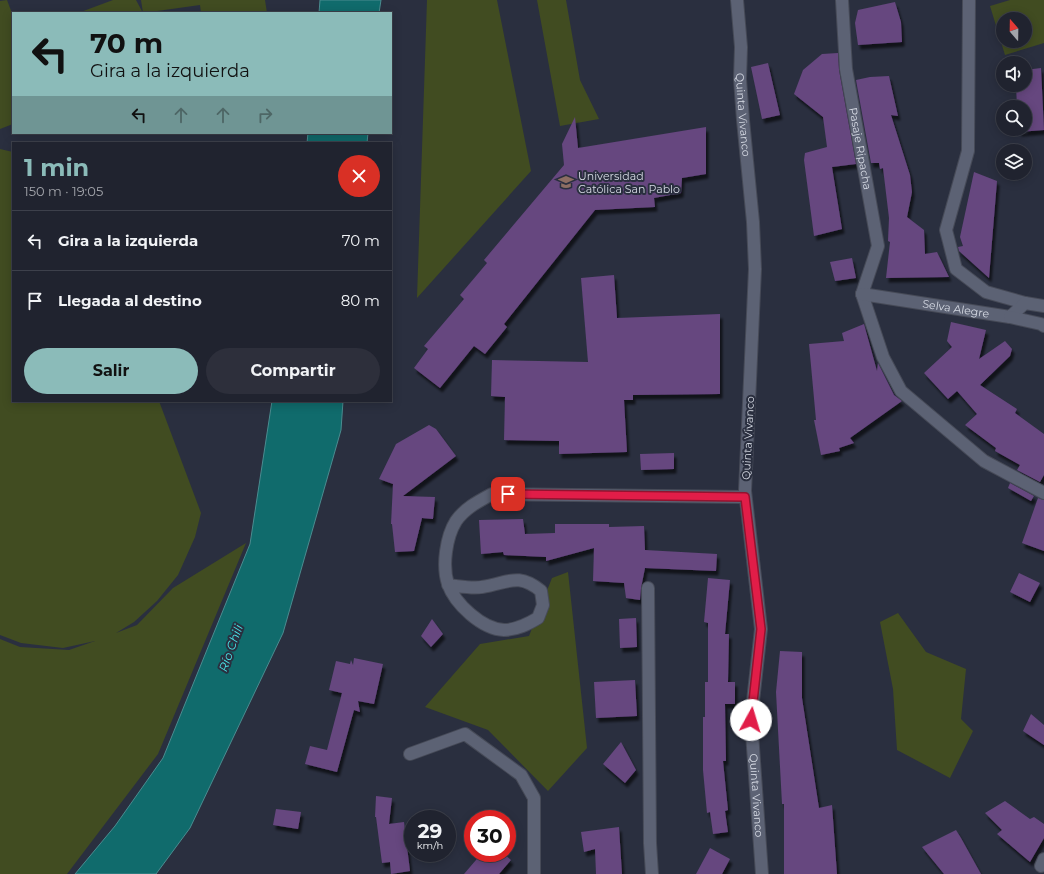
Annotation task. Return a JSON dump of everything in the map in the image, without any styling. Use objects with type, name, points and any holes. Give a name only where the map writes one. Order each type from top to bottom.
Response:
[{"type":"street","name":"Quinta Vivanco","points":[[737,0],[741,47],[740,79],[753,222],[755,269],[745,497],[761,629],[751,720],[762,874]]},
{"type":"street","name":"Pasaje Ripacha","points":[[842,0],[846,69],[878,246],[862,294]]},
{"type":"street","points":[[969,0],[968,150],[946,230],[956,269],[986,292],[1025,303],[1044,306]]},
{"type":"street","points":[[862,294],[883,357],[901,390],[984,461],[1044,493]]},
{"type":"street","name":"Selva Alegre","points":[[862,294],[1010,317],[1042,324],[1044,326]]},
{"type":"street","points":[[1010,317],[1025,303]]},
{"type":"street","points":[[448,585],[481,588],[509,580],[530,582],[541,591],[543,605],[538,618],[522,627],[504,630],[481,623],[463,607],[448,585],[445,571],[449,540],[456,522],[471,506],[492,494],[745,497]]},
{"type":"street","points":[[648,588],[650,843],[652,874]]},
{"type":"street","points":[[410,754],[465,734],[521,775],[534,798],[534,874]]},
{"type":"shaded area","points":[[7,0],[12,13],[12,124],[0,129],[0,1]]},
{"type":"shaded area","points":[[113,0],[136,0],[142,12],[81,12]]},
{"type":"shaded area","points":[[141,0],[265,0],[267,12],[201,12],[200,5],[143,12]]},
{"type":"shaded area","points":[[427,0],[497,0],[531,171],[417,298]]},
{"type":"shaded area","points":[[537,0],[566,0],[580,80],[599,119],[560,126]]},
{"type":"shaded area","points":[[1010,0],[1044,0],[1044,43],[1032,47],[1032,12],[996,12],[996,26],[990,6]]},
{"type":"shaded area","points":[[1003,48],[1028,48],[1005,55]]},
{"type":"shaded area","points":[[0,149],[12,152],[12,402],[159,402],[201,513],[195,537],[178,575],[157,601],[134,622],[116,633],[137,625],[173,588],[246,543],[158,754],[67,874],[0,874],[0,639],[20,647],[69,650],[95,641],[63,648],[21,643],[0,635]]},
{"type":"shaded area","points":[[568,572],[587,748],[548,791],[488,730],[425,707],[480,644],[529,636],[552,578]]},
{"type":"shaded area","points":[[898,613],[926,652],[966,669],[961,719],[973,731],[950,778],[897,750],[893,689],[880,622]]},
{"type":"water","points":[[320,0],[381,0],[379,12],[319,12]]},
{"type":"water","points":[[308,134],[368,134],[367,142],[307,142]]},
{"type":"water","name":"Río Chili","points":[[272,402],[343,402],[341,430],[283,633],[190,828],[156,874],[75,874],[115,826],[163,758],[250,544]]},
{"type":"building","points":[[895,2],[901,22],[902,42],[858,45],[855,23],[858,10]]},
{"type":"building","points":[[838,53],[839,70],[856,164],[832,167],[842,229],[814,236],[804,160],[805,153],[827,147],[823,117],[794,94],[803,70],[822,54]]},
{"type":"building","points":[[768,63],[780,115],[762,119],[751,67]]},
{"type":"building","points":[[1041,68],[1044,130],[1032,131],[1032,100],[1017,100],[1016,92],[1032,92],[1032,69]]},
{"type":"building","points":[[889,76],[898,116],[891,115],[910,175],[912,192],[907,217],[924,230],[925,254],[937,252],[949,277],[886,278],[890,242],[888,241],[889,218],[883,168],[880,169],[879,163],[871,163],[856,80],[870,77]]},
{"type":"building","name":"Universidad Católica San Pablo","points":[[575,117],[578,148],[706,127],[706,174],[682,178],[681,193],[654,198],[655,207],[595,210],[504,324],[507,327],[485,354],[474,346],[440,388],[414,368],[428,349],[424,346],[464,299],[460,295],[487,263],[484,260],[564,165],[562,144]]},
{"type":"building","points":[[974,172],[997,181],[989,278],[959,251],[958,247],[963,246],[960,237]]},
{"type":"building","points":[[852,258],[856,278],[835,281],[830,262]]},
{"type":"building","points":[[614,275],[617,318],[720,314],[720,394],[633,395],[633,400],[624,400],[627,452],[559,454],[559,441],[504,440],[505,397],[491,396],[492,360],[588,362],[581,278]]},
{"type":"building","points":[[951,322],[986,330],[979,359],[1005,341],[1012,349],[1010,356],[980,385],[1017,409],[1015,413],[1044,434],[1044,475],[1040,482],[1017,470],[1020,465],[995,451],[996,448],[965,425],[977,414],[957,391],[948,399],[924,373],[952,347],[947,341]]},
{"type":"building","points":[[864,324],[877,371],[878,363],[894,395],[902,401],[850,438],[854,443],[839,448],[840,451],[821,455],[814,420],[816,420],[809,344],[844,341],[842,333]]},
{"type":"building","points":[[429,425],[436,429],[456,456],[403,496],[435,497],[433,519],[422,518],[414,551],[395,552],[391,524],[393,484],[379,479],[396,444]]},
{"type":"building","points":[[674,453],[674,469],[641,470],[640,454]]},
{"type":"building","points":[[1010,483],[1034,496],[1031,501],[1008,488]]},
{"type":"building","points":[[1038,498],[1044,500],[1044,551],[1022,543]]},
{"type":"building","points":[[523,519],[525,534],[555,533],[555,524],[609,524],[609,527],[644,526],[645,550],[717,554],[716,571],[645,568],[640,600],[626,598],[624,583],[593,581],[594,548],[546,561],[546,557],[504,555],[503,552],[481,554],[479,520]]},
{"type":"building","points":[[1019,573],[1040,583],[1030,602],[1010,592]]},
{"type":"building","points":[[708,578],[730,580],[725,634],[729,634],[728,682],[735,682],[735,704],[725,704],[726,761],[723,761],[728,810],[725,811],[728,832],[713,834],[710,812],[707,813],[703,770],[703,717],[705,717],[705,682],[708,682],[708,623],[704,622]]},
{"type":"building","points":[[636,618],[637,647],[620,648],[619,619]]},
{"type":"building","points":[[432,619],[443,634],[431,647],[421,636]]},
{"type":"building","points":[[780,651],[802,652],[802,698],[819,808],[832,805],[837,874],[784,874],[784,804],[782,804],[776,692]]},
{"type":"building","points":[[354,658],[383,664],[374,704],[358,701],[360,712],[354,710],[337,772],[305,764],[310,746],[327,750],[342,693],[329,690],[336,661],[350,664],[351,660],[353,665]]},
{"type":"building","points":[[635,680],[637,716],[596,718],[594,682]]},
{"type":"building","points":[[1031,714],[1044,725],[1044,745],[1023,731]]},
{"type":"building","points":[[621,742],[636,770],[625,783],[603,764]]},
{"type":"building","points":[[376,796],[392,798],[389,824],[404,822],[404,862],[409,862],[410,871],[391,874],[390,862],[382,863],[375,817]]},
{"type":"building","points":[[1005,801],[1030,819],[1034,817],[1044,824],[1044,838],[1030,862],[997,834],[1002,830],[985,813]]},
{"type":"building","points":[[276,809],[301,812],[298,829],[273,825]]},
{"type":"building","points":[[619,827],[622,874],[596,874],[595,849],[584,852],[581,832]]},
{"type":"building","points":[[956,830],[981,874],[944,874],[922,847]]},
{"type":"building","points":[[710,848],[730,859],[722,874],[696,874]]},
{"type":"building","points":[[474,862],[509,862],[499,874],[464,874]]},
{"type":"place","name":"Universidad Católica San Pablo","points":[[566,182]]},
{"type":"route","points":[[508,494],[745,497],[761,629],[751,720]]}]
